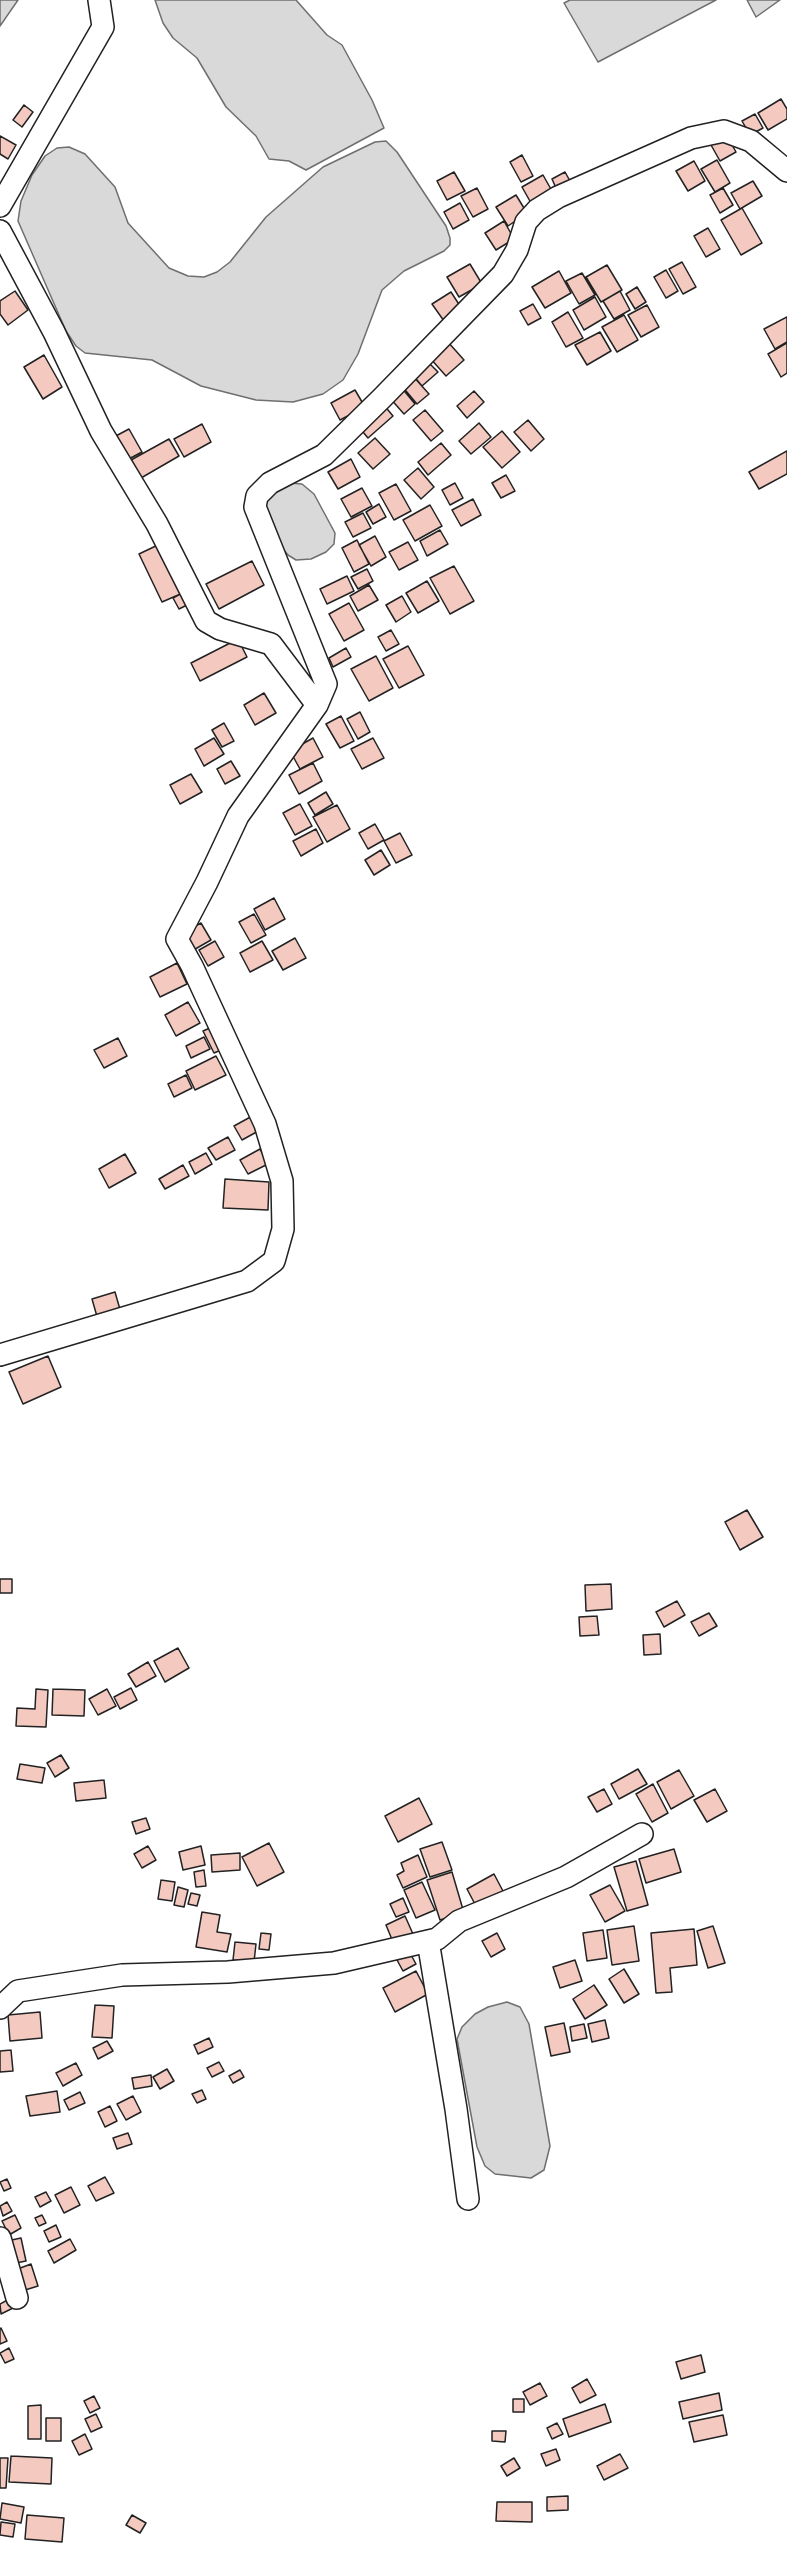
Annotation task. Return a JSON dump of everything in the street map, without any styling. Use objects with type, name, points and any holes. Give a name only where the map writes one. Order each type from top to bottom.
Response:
[{"type":"street","points":[[0,206],[103,27],[99,0]]},
{"type":"street","points":[[0,1355],[247,1281],[274,1261],[283,1229],[282,1181],[265,1124],[192,966],[177,939],[238,816],[317,705],[326,684],[255,507],[257,496],[270,483],[324,455],[382,398],[503,274],[517,250],[526,222],[537,210],[558,197],[691,138],[724,130],[751,141],[787,171]]},
{"type":"street","points":[[0,231],[54,332],[101,431],[157,524],[206,621],[220,629],[271,644],[317,705]]},
{"type":"street","points":[[0,2008],[18,1991],[122,1975],[228,1972],[334,1963],[437,1939],[459,1921],[566,1877],[642,1834]]},
{"type":"street","points":[[428,1941],[456,2109],[468,2199]]},
{"type":"street","points":[[0,2238],[17,2298]]},
{"type":"shaded area","points":[[0,0],[18,0],[0,26]]},
{"type":"shaded area","points":[[155,0],[296,0],[327,35],[342,45],[372,100],[384,128],[306,170],[289,161],[269,159],[256,136],[226,107],[197,58],[173,38],[163,23]]},
{"type":"shaded area","points":[[570,0],[716,0],[598,62],[564,3]]},
{"type":"shaded area","points":[[747,0],[780,0],[756,17]]},
{"type":"shaded area","points":[[386,141],[397,152],[446,226],[450,245],[444,251],[404,271],[382,290],[358,354],[343,380],[323,394],[293,402],[256,400],[201,386],[152,360],[85,353],[76,346],[66,331],[18,221],[21,201],[32,175],[45,156],[57,148],[69,147],[85,154],[115,187],[128,223],[169,268],[188,276],[204,277],[217,272],[230,262],[266,217],[323,167],[375,142]]},
{"type":"shaded area","points":[[290,483],[302,484],[314,494],[335,533],[334,544],[326,552],[311,559],[296,560],[288,555],[278,543],[265,504],[269,493]]},
{"type":"shaded area","points":[[507,2002],[520,2007],[529,2024],[550,2146],[544,2170],[531,2178],[495,2174],[485,2166],[477,2147],[457,2039],[462,2027],[475,2014],[488,2007]]},
{"type":"building","points":[[781,99],[787,109],[787,119],[768,130],[758,113]]},
{"type":"building","points":[[24,105],[33,112],[22,127],[13,120]]},
{"type":"building","points":[[755,114],[763,128],[750,135],[742,121]]},
{"type":"building","points":[[0,136],[16,145],[8,159],[0,154]]},
{"type":"building","points":[[727,136],[736,152],[720,161],[711,145]]},
{"type":"building","points":[[522,155],[533,176],[521,182],[510,162]]},
{"type":"building","points":[[717,160],[730,183],[715,192],[701,169]]},
{"type":"building","points":[[694,161],[705,181],[688,191],[676,171]]},
{"type":"building","points":[[454,172],[465,191],[447,200],[437,181]]},
{"type":"building","points":[[565,172],[570,181],[556,188],[552,179]]},
{"type":"building","points":[[543,175],[552,191],[531,203],[522,187]]},
{"type":"building","points":[[753,181],[762,196],[740,209],[731,193]]},
{"type":"building","points":[[477,188],[488,209],[473,217],[461,196]]},
{"type":"building","points":[[723,188],[733,205],[720,213],[710,195]]},
{"type":"building","points":[[516,195],[527,213],[508,226],[496,207]]},
{"type":"building","points":[[460,203],[469,220],[453,229],[444,212]]},
{"type":"building","points":[[742,208],[762,243],[741,255],[721,220]]},
{"type":"building","points":[[504,221],[514,239],[496,250],[485,233]]},
{"type":"building","points":[[708,228],[720,249],[706,257],[694,236]]},
{"type":"building","points":[[682,262],[696,287],[683,294],[669,269]]},
{"type":"building","points":[[470,264],[482,284],[459,297],[447,277]]},
{"type":"building","points":[[607,265],[622,290],[601,302],[586,277]]},
{"type":"building","points":[[666,270],[678,291],[666,298],[654,277]]},
{"type":"building","points":[[559,271],[571,293],[545,308],[532,287]]},
{"type":"building","points":[[582,273],[595,295],[579,304],[566,281]]},
{"type":"building","points":[[637,287],[646,302],[635,309],[626,294]]},
{"type":"building","points":[[15,291],[28,310],[8,325],[0,314],[0,301]]},
{"type":"building","points":[[620,291],[630,310],[614,319],[603,301]]},
{"type":"building","points":[[451,292],[462,309],[444,321],[432,304]]},
{"type":"building","points":[[595,297],[606,317],[584,330],[573,310]]},
{"type":"building","points":[[533,304],[541,318],[528,325],[520,311]]},
{"type":"building","points":[[647,305],[659,327],[641,337],[628,315]]},
{"type":"building","points":[[568,312],[583,338],[566,347],[552,322]]},
{"type":"building","points":[[624,315],[638,340],[617,352],[602,327]]},
{"type":"building","points":[[787,317],[787,342],[775,349],[764,329]]},
{"type":"building","points":[[600,332],[611,351],[587,365],[575,345]]},
{"type":"building","points":[[448,342],[464,360],[446,376],[430,358]]},
{"type":"building","points":[[787,343],[787,373],[781,377],[768,354]]},
{"type":"building","points":[[44,355],[62,387],[43,399],[24,367]]},
{"type":"building","points":[[427,361],[438,372],[422,386],[412,374]]},
{"type":"building","points":[[412,375],[429,394],[417,404],[401,385]]},
{"type":"building","points":[[401,387],[415,404],[404,414],[389,397]]},
{"type":"building","points":[[355,390],[365,407],[340,420],[331,403]]},
{"type":"building","points":[[474,391],[484,402],[467,418],[457,406]]},
{"type":"building","points":[[383,404],[393,416],[368,438],[358,426]]},
{"type":"building","points":[[425,410],[443,431],[431,441],[413,420]]},
{"type":"building","points":[[528,420],[544,439],[531,451],[514,432]]},
{"type":"building","points":[[479,423],[491,437],[471,454],[459,441]]},
{"type":"building","points":[[202,424],[211,442],[184,457],[174,439]]},
{"type":"building","points":[[129,429],[142,452],[125,461],[112,438]]},
{"type":"building","points":[[502,431],[520,452],[502,468],[483,447]]},
{"type":"building","points":[[375,438],[390,454],[373,469],[358,453]]},
{"type":"building","points":[[169,439],[179,456],[141,478],[131,460]]},
{"type":"building","points":[[441,443],[451,455],[428,475],[418,462]]},
{"type":"building","points":[[787,451],[787,474],[759,489],[749,472]]},
{"type":"building","points":[[351,459],[360,477],[338,489],[328,472]]},
{"type":"building","points":[[418,468],[434,487],[421,499],[404,480]]},
{"type":"building","points":[[506,475],[515,491],[501,498],[492,483]]},
{"type":"building","points":[[455,483],[463,498],[450,505],[442,490]]},
{"type":"building","points":[[396,484],[411,511],[394,520],[379,493]]},
{"type":"building","points":[[362,488],[372,506],[351,517],[341,499]]},
{"type":"building","points":[[473,499],[481,515],[461,526],[452,510]]},
{"type":"building","points":[[379,504],[386,517],[373,524],[366,512]]},
{"type":"building","points":[[430,505],[442,526],[415,541],[403,520]]},
{"type":"building","points":[[363,513],[371,528],[353,537],[345,522]]},
{"type":"building","points":[[440,530],[448,544],[427,556],[420,541]]},
{"type":"building","points":[[375,536],[386,557],[371,566],[359,545]]},
{"type":"building","points":[[357,540],[369,564],[354,572],[342,548]]},
{"type":"building","points":[[408,542],[418,560],[399,570],[389,552]]},
{"type":"building","points":[[162,543],[185,592],[162,602],[139,554]]},
{"type":"building","points":[[252,561],[264,585],[219,609],[206,584]]},
{"type":"building","points":[[454,566],[474,601],[450,614],[430,578]]},
{"type":"building","points":[[367,569],[373,581],[358,589],[351,577]]},
{"type":"building","points":[[347,576],[354,591],[327,604],[320,589]]},
{"type":"building","points":[[427,581],[439,601],[418,613],[406,593]]},
{"type":"building","points":[[369,585],[378,600],[358,611],[350,596]]},
{"type":"building","points":[[184,592],[189,604],[179,609],[173,598]]},
{"type":"building","points":[[402,596],[411,612],[396,622],[386,605]]},
{"type":"building","points":[[349,603],[364,630],[344,641],[329,614]]},
{"type":"building","points":[[391,630],[399,644],[386,651],[378,637]]},
{"type":"building","points":[[238,639],[247,657],[200,681],[191,663]]},
{"type":"building","points":[[408,646],[424,675],[399,688],[383,659]]},
{"type":"building","points":[[346,648],[351,657],[333,667],[329,658]]},
{"type":"building","points":[[376,656],[393,688],[369,701],[351,669]]},
{"type":"building","points":[[264,693],[276,713],[255,725],[244,705]]},
{"type":"building","points":[[360,712],[370,732],[358,739],[347,719]]},
{"type":"building","points":[[341,716],[354,741],[340,748],[326,724]]},
{"type":"building","points":[[224,723],[234,741],[222,747],[212,730]]},
{"type":"building","points":[[214,738],[224,754],[204,766],[195,749]]},
{"type":"building","points":[[313,738],[323,757],[300,769],[290,751]]},
{"type":"building","points":[[373,738],[384,758],[362,769],[351,749]]},
{"type":"building","points":[[231,761],[240,776],[225,784],[217,769]]},
{"type":"building","points":[[313,763],[322,781],[299,794],[289,775]]},
{"type":"building","points":[[191,774],[202,792],[180,804],[170,785]]},
{"type":"building","points":[[326,792],[333,804],[315,815],[308,803]]},
{"type":"building","points":[[300,804],[312,826],[295,835],[283,813]]},
{"type":"building","points":[[337,805],[350,829],[327,842],[313,817]]},
{"type":"building","points":[[375,824],[384,840],[368,849],[359,833]]},
{"type":"building","points":[[316,829],[323,843],[301,856],[293,841]]},
{"type":"building","points":[[400,833],[412,855],[396,863],[384,841]]},
{"type":"building","points":[[381,850],[390,865],[374,875],[365,860]]},
{"type":"building","points":[[274,898],[285,919],[265,930],[254,909]]},
{"type":"building","points":[[254,914],[266,935],[251,943],[239,922]]},
{"type":"building","points":[[201,923],[211,940],[190,952],[180,934]]},
{"type":"building","points":[[295,938],[306,958],[283,970],[272,951]]},
{"type":"building","points":[[215,941],[224,957],[208,966],[199,950]]},
{"type":"building","points":[[262,941],[273,960],[250,972],[240,953]]},
{"type":"building","points":[[177,963],[187,984],[160,997],[150,977]]},
{"type":"building","points":[[188,1002],[200,1023],[176,1036],[165,1015]]},
{"type":"building","points":[[217,1025],[228,1047],[214,1053],[203,1031]]},
{"type":"building","points":[[204,1037],[210,1049],[191,1058],[186,1046]]},
{"type":"building","points":[[118,1038],[127,1056],[104,1068],[94,1050]]},
{"type":"building","points":[[216,1056],[226,1075],[195,1090],[186,1071]]},
{"type":"building","points":[[186,1075],[192,1088],[174,1097],[168,1084]]},
{"type":"building","points":[[254,1115],[262,1129],[242,1140],[234,1126]]},
{"type":"building","points":[[228,1137],[235,1150],[216,1160],[208,1148]]},
{"type":"building","points":[[260,1149],[268,1164],[248,1174],[240,1160]]},
{"type":"building","points":[[206,1153],[212,1164],[195,1174],[189,1162]]},
{"type":"building","points":[[125,1154],[136,1173],[109,1188],[99,1169]]},
{"type":"building","points":[[183,1165],[189,1176],[165,1189],[159,1179]]},
{"type":"building","points":[[225,1179],[269,1182],[268,1210],[223,1208]]},
{"type":"building","points":[[115,1292],[121,1313],[98,1320],[92,1299]]},
{"type":"building","points":[[48,1356],[61,1387],[23,1404],[9,1372]]},
{"type":"building","points":[[747,1510],[763,1537],[740,1550],[725,1522]]},
{"type":"building","points":[[0,1579],[12,1579],[12,1593],[0,1593]]},
{"type":"building","points":[[611,1584],[612,1609],[586,1611],[585,1585]]},
{"type":"building","points":[[677,1601],[685,1615],[664,1627],[656,1612]]},
{"type":"building","points":[[709,1613],[717,1626],[699,1636],[691,1622]]},
{"type":"building","points":[[597,1616],[599,1635],[580,1636],[579,1617]]},
{"type":"building","points":[[660,1634],[661,1654],[644,1655],[643,1635]]},
{"type":"building","points":[[178,1648],[189,1668],[165,1682],[154,1661]]},
{"type":"building","points":[[148,1662],[156,1676],[136,1687],[128,1674]]},
{"type":"building","points":[[131,1688],[137,1700],[120,1709],[114,1697]]},
{"type":"building","points":[[36,1689],[48,1690],[46,1727],[16,1726],[17,1708],[35,1709]]},
{"type":"building","points":[[53,1689],[85,1690],[84,1716],[52,1715]]},
{"type":"building","points":[[107,1689],[116,1706],[98,1715],[89,1699]]},
{"type":"building","points":[[61,1755],[69,1768],[55,1777],[47,1763]]},
{"type":"building","points":[[20,1764],[45,1768],[42,1783],[17,1779]]},
{"type":"building","points":[[638,1769],[647,1784],[619,1799],[611,1784]]},
{"type":"building","points":[[679,1770],[694,1796],[671,1809],[657,1782]]},
{"type":"building","points":[[104,1780],[106,1798],[76,1801],[74,1783]]},
{"type":"building","points":[[653,1784],[668,1813],[652,1822],[636,1794]]},
{"type":"building","points":[[604,1789],[612,1804],[597,1812],[588,1797]]},
{"type":"building","points":[[715,1789],[727,1811],[707,1822],[694,1800]]},
{"type":"building","points":[[419,1798],[432,1824],[398,1842],[385,1816]]},
{"type":"building","points":[[146,1818],[150,1829],[136,1834],[132,1822]]},
{"type":"building","points":[[442,1842],[452,1870],[430,1877],[420,1849]]},
{"type":"building","points":[[269,1843],[284,1872],[257,1886],[242,1857]]},
{"type":"building","points":[[148,1846],[156,1860],[142,1868],[134,1854]]},
{"type":"building","points":[[201,1846],[205,1865],[183,1870],[179,1852]]},
{"type":"building","points":[[674,1849],[681,1872],[646,1883],[639,1859]]},
{"type":"building","points":[[240,1853],[240,1870],[212,1872],[211,1855]]},
{"type":"building","points":[[418,1855],[427,1877],[403,1888],[397,1875],[404,1871],[401,1863]]},
{"type":"building","points":[[636,1861],[648,1905],[627,1911],[614,1867]]},
{"type":"building","points":[[204,1870],[206,1886],[196,1887],[194,1872]]},
{"type":"building","points":[[452,1872],[464,1913],[440,1920],[427,1880]]},
{"type":"building","points":[[494,1874],[504,1893],[477,1908],[467,1889]]},
{"type":"building","points":[[161,1880],[175,1882],[172,1901],[158,1899]]},
{"type":"building","points":[[422,1882],[435,1910],[416,1918],[404,1890]]},
{"type":"building","points":[[610,1885],[625,1911],[605,1922],[590,1895]]},
{"type":"building","points":[[178,1887],[188,1890],[184,1907],[174,1905]]},
{"type":"building","points":[[191,1893],[200,1895],[197,1906],[188,1904]]},
{"type":"building","points":[[403,1898],[409,1912],[396,1917],[390,1904]]},
{"type":"building","points":[[202,1912],[220,1915],[217,1932],[231,1934],[227,1952],[196,1947]]},
{"type":"building","points":[[405,1916],[413,1934],[393,1942],[386,1925]]},
{"type":"building","points":[[634,1926],[639,1961],[612,1965],[607,1930]]},
{"type":"building","points":[[713,1926],[725,1963],[708,1968],[697,1931]]},
{"type":"building","points":[[694,1929],[697,1965],[670,1968],[672,1992],[656,1993],[651,1933]]},
{"type":"building","points":[[603,1930],[607,1958],[587,1961],[583,1933]]},
{"type":"building","points":[[261,1933],[271,1934],[269,1950],[259,1949]]},
{"type":"building","points":[[497,1933],[505,1949],[491,1957],[482,1941]]},
{"type":"building","points":[[235,1942],[256,1944],[254,1962],[233,1960]]},
{"type":"building","points":[[410,1953],[416,1964],[403,1971],[397,1960]]},
{"type":"building","points":[[575,1960],[582,1981],[560,1988],[553,1967]]},
{"type":"building","points":[[624,1969],[639,1994],[624,2003],[609,1979]]},
{"type":"building","points":[[416,1971],[428,1994],[395,2012],[383,1988]]},
{"type":"building","points":[[594,1985],[607,2005],[585,2019],[573,1999]]},
{"type":"building","points":[[95,2005],[114,2006],[112,2038],[92,2037]]},
{"type":"building","points":[[40,2012],[42,2038],[10,2041],[8,2015]]},
{"type":"building","points":[[605,2020],[609,2038],[592,2042],[588,2024]]},
{"type":"building","points":[[564,2023],[570,2052],[551,2056],[545,2027]]},
{"type":"building","points":[[584,2024],[587,2038],[572,2041],[570,2027]]},
{"type":"building","points":[[209,2038],[213,2047],[198,2054],[194,2045]]},
{"type":"building","points":[[107,2041],[113,2051],[98,2059],[93,2048]]},
{"type":"building","points":[[11,2050],[13,2071],[0,2072],[0,2051]]},
{"type":"building","points":[[219,2062],[224,2071],[212,2077],[207,2068]]},
{"type":"building","points":[[76,2063],[82,2075],[63,2086],[56,2073]]},
{"type":"building","points":[[167,2069],[174,2081],[160,2089],[153,2077]]},
{"type":"building","points":[[240,2070],[244,2077],[233,2083],[229,2076]]},
{"type":"building","points":[[151,2075],[152,2086],[134,2089],[132,2078]]},
{"type":"building","points":[[202,2090],[206,2099],[197,2103],[192,2094]]},
{"type":"building","points":[[57,2091],[60,2112],[30,2116],[26,2096]]},
{"type":"building","points":[[80,2092],[85,2103],[69,2110],[64,2100]]},
{"type":"building","points":[[133,2096],[141,2112],[126,2120],[117,2104]]},
{"type":"building","points":[[110,2106],[117,2121],[105,2127],[98,2112]]},
{"type":"building","points":[[128,2133],[132,2144],[117,2149],[113,2138]]},
{"type":"building","points":[[105,2177],[114,2193],[96,2201],[88,2186]]},
{"type":"building","points":[[7,2179],[11,2188],[4,2191],[0,2182]]},
{"type":"building","points":[[71,2187],[80,2205],[64,2213],[55,2195]]},
{"type":"building","points":[[46,2192],[51,2201],[40,2207],[35,2197]]},
{"type":"building","points":[[7,2202],[12,2211],[3,2216],[0,2206]]},
{"type":"building","points":[[15,2215],[21,2228],[9,2235],[2,2221]]},
{"type":"building","points":[[42,2215],[46,2223],[39,2226],[35,2218]]},
{"type":"building","points":[[56,2225],[61,2237],[49,2242],[44,2231]]},
{"type":"building","points":[[21,2238],[26,2261],[11,2264],[7,2241]]},
{"type":"building","points":[[70,2239],[76,2250],[54,2263],[48,2251]]},
{"type":"building","points":[[31,2264],[38,2286],[22,2291],[15,2270]]},
{"type":"building","points":[[11,2298],[15,2307],[1,2314],[0,2304]]},
{"type":"building","points":[[0,2329],[7,2341],[0,2344]]},
{"type":"building","points":[[9,2348],[14,2359],[5,2363],[0,2353]]},
{"type":"building","points":[[701,2355],[705,2372],[681,2379],[676,2362]]},
{"type":"building","points":[[587,2379],[596,2395],[580,2403],[572,2388]]},
{"type":"building","points":[[540,2383],[547,2396],[530,2405],[523,2392]]},
{"type":"building","points":[[719,2393],[722,2410],[683,2419],[679,2402]]},
{"type":"building","points":[[94,2396],[100,2408],[90,2413],[84,2401]]},
{"type":"building","points":[[513,2399],[524,2399],[524,2412],[513,2412]]},
{"type":"building","points":[[605,2404],[611,2422],[569,2437],[563,2419]]},
{"type":"building","points":[[41,2405],[41,2439],[28,2439],[28,2406]]},
{"type":"building","points":[[96,2414],[102,2427],[91,2432],[85,2419]]},
{"type":"building","points":[[723,2415],[727,2435],[694,2442],[689,2422]]},
{"type":"building","points":[[46,2418],[61,2418],[61,2441],[46,2441]]},
{"type":"building","points":[[557,2423],[563,2434],[552,2439],[547,2428]]},
{"type":"building","points":[[492,2431],[506,2431],[505,2442],[492,2441]]},
{"type":"building","points":[[85,2434],[92,2449],[79,2455],[72,2441]]},
{"type":"building","points":[[556,2449],[560,2460],[546,2466],[541,2454]]},
{"type":"building","points":[[620,2454],[628,2468],[604,2480],[597,2466]]},
{"type":"building","points":[[11,2456],[52,2458],[51,2484],[9,2482]]},
{"type":"building","points":[[0,2458],[8,2458],[6,2488],[0,2488]]},
{"type":"building","points":[[514,2458],[520,2468],[507,2476],[501,2466]]},
{"type":"building","points":[[568,2496],[568,2510],[547,2511],[547,2497]]},
{"type":"building","points":[[497,2502],[532,2502],[532,2522],[496,2521]]},
{"type":"building","points":[[2,2503],[24,2507],[21,2523],[0,2519]]},
{"type":"building","points":[[27,2515],[64,2518],[62,2542],[25,2539]]},
{"type":"building","points":[[132,2515],[146,2523],[140,2533],[126,2525]]},
{"type":"building","points":[[1,2522],[15,2524],[13,2537],[0,2535]]}]
